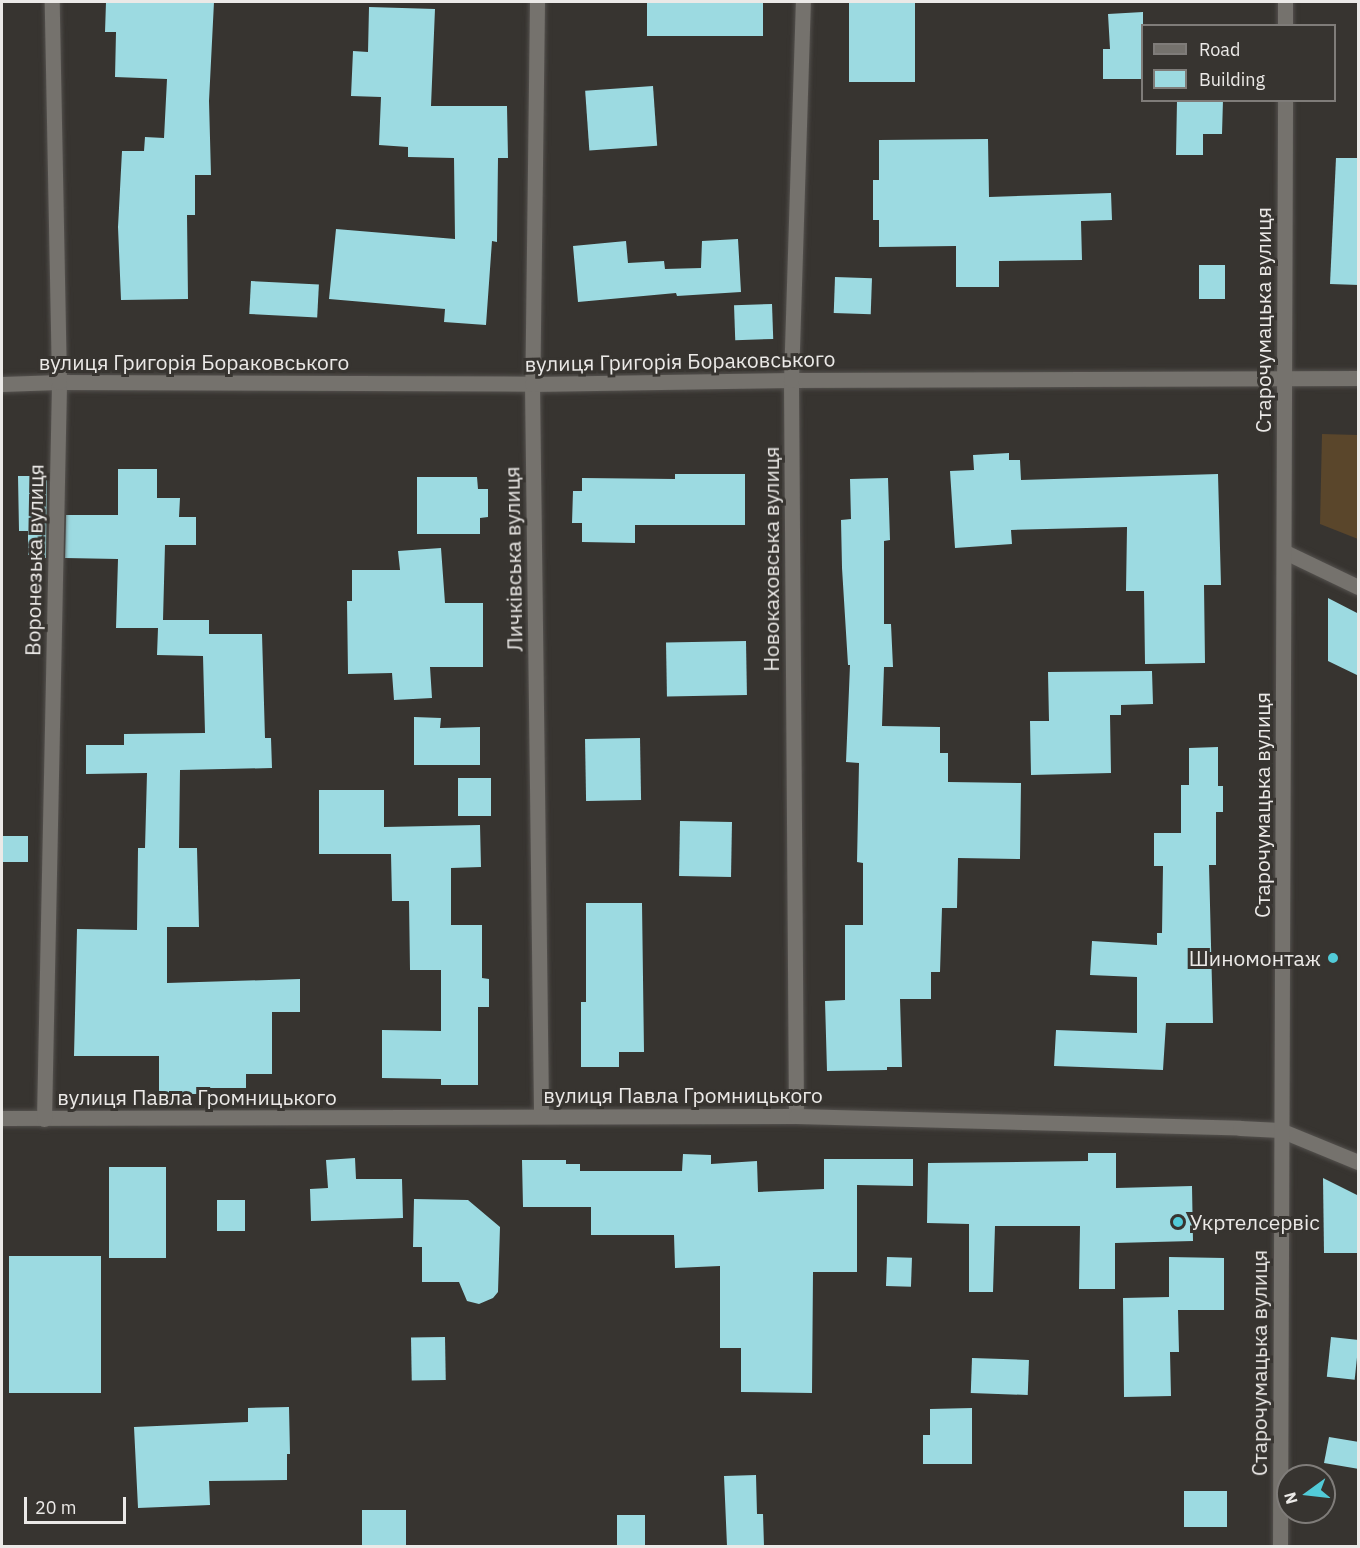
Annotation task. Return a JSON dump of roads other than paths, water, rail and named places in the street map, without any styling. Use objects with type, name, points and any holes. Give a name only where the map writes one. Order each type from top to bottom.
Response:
[{"type":"street","name":"Воронезька вулиця","points":[[44,1119],[58,382],[52,2]]},
{"type":"street","name":"Личківська вулиця","points":[[537,2],[532,384],[541,1115]]},
{"type":"street","name":"Новокаховська вулиця","points":[[796,1116],[791,380],[802,2]]},
{"type":"street","points":[[1285,2],[1285,24]]},
{"type":"street","name":"Старочумацька вулиця","points":[[1280,1546],[1285,102]]},
{"type":"street","name":"вулиця Григорія Бораковського","points":[[2,384],[58,382],[532,384],[791,380],[1359,378]]},
{"type":"street","points":[[1285,552],[1359,587]]},
{"type":"street","name":"вулиця Павла Громницького","points":[[2,1118],[796,1116],[1280,1130],[1359,1162]]},
{"type":"place","name":"Шиномонтаж","points":[[1333,958]]},
{"type":"place","name":"Укртелсервіс","points":[[1178,1222]]}]
